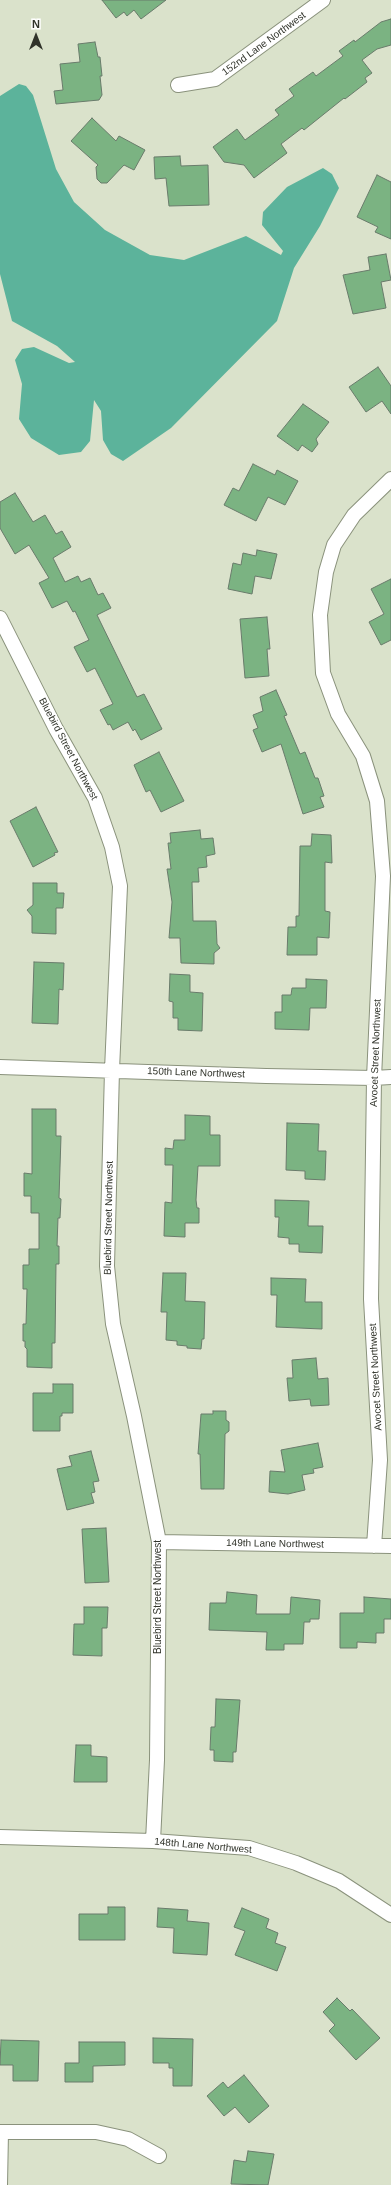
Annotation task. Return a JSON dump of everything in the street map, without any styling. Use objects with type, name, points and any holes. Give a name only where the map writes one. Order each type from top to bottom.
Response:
[{"type":"street","name":"152nd Lane Northwest","points":[[178,85],[215,79],[323,0]]},
{"type":"street","name":"Avocet Street Northwest","points":[[374,1546],[380,1460],[371,1299],[374,1078],[383,876],[377,802],[362,756],[338,714],[323,673],[320,615],[326,572],[334,545],[354,515],[391,479]]},
{"type":"street","name":"Bluebird Street Northwest","points":[[0,618],[56,729],[95,798],[112,846],[120,886],[112,1070],[107,1266],[113,1324],[134,1416],[159,1542],[157,1753],[153,1841]]},
{"type":"street","name":"150th Lane Northwest","points":[[0,1067],[374,1078],[391,1077]]},
{"type":"street","name":"149th Lane Northwest","points":[[159,1542],[391,1546]]},
{"type":"street","name":"148th Lane Northwest","points":[[0,1837],[153,1841],[249,1848],[296,1863],[339,1881],[391,1915]]},
{"type":"street","points":[[0,2185],[0,2132],[96,2132],[128,2139],[159,2156]]},
{"type":"water","points":[[19,84],[26,86],[33,95],[56,169],[74,202],[105,230],[150,255],[184,260],[246,236],[281,255],[283,251],[262,225],[263,212],[287,187],[323,168],[332,174],[339,188],[320,226],[294,268],[277,321],[171,428],[123,461],[111,454],[103,440],[101,411],[94,400],[90,441],[81,452],[59,455],[31,438],[19,419],[22,384],[15,360],[22,349],[34,347],[69,363],[75,362],[57,346],[12,321],[0,274],[0,96]]},
{"type":"building","points":[[102,0],[166,0],[141,19],[134,10],[127,16],[124,12],[116,18]]},
{"type":"building","points":[[391,19],[391,45],[377,49],[362,60],[372,73],[365,78],[367,82],[345,99],[344,98],[304,130],[302,128],[281,144],[287,153],[254,178],[244,165],[224,162],[213,147],[237,129],[245,140],[279,115],[275,110],[294,96],[289,89],[313,72],[316,76],[343,56],[339,51],[354,40],[355,42],[381,22]]},
{"type":"building","points":[[95,42],[98,57],[100,57],[102,76],[100,76],[102,95],[99,100],[56,104],[54,91],[63,90],[60,64],[80,62],[78,44]]},
{"type":"building","points":[[92,118],[116,141],[119,136],[145,150],[134,170],[124,165],[107,183],[101,183],[97,179],[96,167],[98,165],[71,141]]},
{"type":"building","points":[[180,156],[181,166],[208,165],[209,205],[169,206],[166,178],[155,179],[154,157]]},
{"type":"building","points":[[377,175],[391,182],[391,239],[375,232],[378,227],[357,217]]},
{"type":"building","points":[[386,254],[391,280],[381,282],[386,308],[353,314],[343,275],[370,270],[368,257]]},
{"type":"building","points":[[378,367],[391,386],[391,414],[382,401],[366,412],[349,387]]},
{"type":"building","points":[[303,404],[329,422],[316,439],[318,444],[312,452],[302,445],[298,451],[277,436]]},
{"type":"building","points":[[253,464],[275,475],[277,470],[298,481],[285,505],[268,497],[256,521],[224,505],[233,488],[239,491]]},
{"type":"building","points":[[15,493],[33,522],[45,515],[56,534],[62,531],[71,547],[53,558],[65,582],[78,576],[81,582],[90,578],[98,595],[103,593],[111,608],[97,615],[137,697],[144,694],[162,729],[141,740],[135,729],[133,731],[128,722],[113,730],[110,724],[108,725],[100,710],[113,704],[95,668],[87,672],[74,647],[89,640],[75,611],[73,612],[67,601],[52,608],[39,583],[49,578],[29,545],[15,554],[0,528],[0,502]]},
{"type":"building","points":[[257,550],[277,554],[271,579],[255,576],[252,594],[228,589],[233,563],[241,565],[243,553],[256,556]]},
{"type":"building","points":[[391,579],[391,640],[381,645],[369,622],[384,614],[371,589]]},
{"type":"building","points":[[267,617],[270,649],[267,649],[269,676],[245,678],[240,619]]},
{"type":"building","points":[[276,690],[287,715],[284,716],[300,754],[305,752],[315,778],[318,778],[324,796],[320,797],[324,807],[303,814],[281,744],[262,752],[253,730],[258,728],[253,715],[263,711],[260,697]]},
{"type":"building","points":[[159,752],[184,801],[161,812],[150,790],[146,792],[134,765]]},
{"type":"building","points":[[36,807],[58,852],[54,853],[55,855],[33,867],[10,821]]},
{"type":"building","points":[[200,830],[201,839],[213,838],[215,854],[206,856],[207,867],[198,868],[199,882],[192,882],[193,921],[216,921],[217,944],[220,948],[214,953],[214,964],[181,963],[180,938],[169,938],[172,902],[167,869],[171,869],[168,843],[171,843],[170,833]]},
{"type":"building","points":[[312,834],[331,835],[332,863],[325,862],[325,911],[330,912],[329,938],[317,937],[317,955],[287,955],[288,927],[296,927],[296,916],[299,916],[300,846],[311,846]]},
{"type":"building","points":[[33,883],[57,883],[57,893],[64,893],[63,908],[56,908],[56,934],[32,933],[32,916],[27,910],[33,905]]},
{"type":"building","points":[[34,962],[64,963],[63,990],[59,989],[58,1024],[32,1023]]},
{"type":"building","points":[[170,974],[190,975],[190,992],[203,993],[202,1031],[178,1030],[178,1018],[173,1018],[173,1002],[169,1001]]},
{"type":"building","points":[[306,979],[327,980],[326,1008],[310,1008],[309,1030],[275,1029],[275,1012],[282,1012],[282,995],[291,995],[292,988],[306,988]]},
{"type":"building","points":[[32,1109],[56,1109],[56,1136],[61,1136],[59,1198],[61,1199],[60,1218],[58,1218],[57,1246],[59,1246],[59,1264],[56,1264],[55,1343],[52,1343],[52,1368],[27,1367],[27,1349],[25,1347],[25,1341],[23,1341],[23,1324],[26,1324],[27,1289],[23,1289],[23,1265],[29,1265],[29,1249],[39,1249],[39,1213],[31,1213],[31,1196],[24,1196],[24,1173],[32,1174]]},
{"type":"building","points":[[185,1115],[210,1116],[210,1135],[220,1135],[220,1166],[198,1166],[196,1200],[197,1208],[199,1208],[199,1223],[185,1223],[185,1237],[164,1236],[165,1202],[172,1203],[173,1165],[165,1165],[165,1148],[173,1149],[174,1140],[185,1140]]},
{"type":"building","points":[[287,1123],[319,1124],[318,1151],[326,1151],[325,1180],[305,1179],[305,1171],[286,1170]]},
{"type":"building","points":[[275,1200],[309,1201],[308,1226],[323,1226],[322,1253],[299,1252],[299,1244],[289,1244],[289,1238],[278,1237],[279,1217],[275,1217]]},
{"type":"building","points":[[163,1273],[186,1273],[185,1301],[205,1302],[204,1339],[202,1339],[201,1349],[187,1348],[187,1346],[177,1345],[177,1341],[166,1340],[167,1312],[161,1312]]},
{"type":"building","points":[[271,1278],[306,1279],[305,1302],[322,1302],[322,1329],[276,1327],[277,1295],[271,1295]]},
{"type":"building","points":[[316,1358],[318,1379],[328,1378],[329,1405],[311,1406],[310,1399],[289,1401],[287,1378],[293,1378],[292,1360]]},
{"type":"building","points":[[53,1384],[73,1384],[73,1413],[62,1413],[62,1416],[60,1416],[60,1431],[33,1431],[33,1393],[53,1393]]},
{"type":"building","points":[[213,1411],[226,1411],[226,1420],[229,1422],[229,1431],[225,1434],[224,1489],[201,1489],[200,1454],[198,1454],[201,1414],[213,1414]]},
{"type":"building","points":[[318,1443],[323,1467],[313,1469],[314,1473],[302,1475],[305,1490],[288,1494],[269,1492],[270,1471],[285,1472],[281,1450]]},
{"type":"building","points":[[91,1451],[99,1481],[93,1482],[95,1492],[91,1493],[94,1503],[67,1510],[57,1469],[72,1466],[69,1456]]},
{"type":"building","points":[[106,1528],[109,1582],[85,1583],[82,1529]]},
{"type":"building","points":[[227,1592],[257,1595],[256,1614],[290,1614],[291,1597],[320,1600],[319,1619],[310,1619],[310,1622],[304,1622],[303,1644],[284,1644],[284,1650],[266,1650],[267,1632],[209,1630],[210,1603],[226,1603]]},
{"type":"building","points":[[364,1597],[391,1599],[391,1619],[384,1619],[384,1633],[376,1633],[376,1643],[357,1642],[357,1648],[340,1648],[340,1613],[364,1613]]},
{"type":"building","points":[[84,1607],[108,1607],[107,1628],[102,1628],[102,1656],[73,1655],[74,1624],[84,1624]]},
{"type":"building","points":[[216,1699],[240,1700],[236,1752],[233,1752],[233,1762],[214,1761],[214,1750],[210,1750],[211,1727],[215,1727]]},
{"type":"building","points":[[76,1745],[91,1745],[91,1756],[107,1757],[107,1782],[74,1782]]},
{"type":"building","points":[[108,1907],[125,1907],[125,1940],[79,1940],[79,1914],[108,1914]]},
{"type":"building","points":[[158,1908],[188,1910],[187,1921],[209,1923],[207,1955],[173,1953],[174,1928],[157,1927]]},
{"type":"building","points":[[242,1908],[269,1919],[266,1928],[278,1933],[275,1943],[286,1947],[277,1971],[235,1955],[245,1931],[234,1927]]},
{"type":"building","points":[[337,1998],[350,2011],[352,2009],[380,2038],[356,2060],[329,2031],[335,2025],[323,2012]]},
{"type":"building","points":[[153,2038],[193,2039],[192,2086],[173,2086],[173,2068],[169,2068],[169,2063],[153,2063]]},
{"type":"building","points":[[1,2040],[39,2041],[38,2081],[13,2081],[13,2065],[0,2065]]},
{"type":"building","points":[[79,2042],[125,2042],[125,2065],[93,2066],[93,2082],[65,2082],[65,2063],[79,2063]]},
{"type":"building","points":[[244,2075],[269,2106],[249,2123],[235,2107],[224,2116],[207,2096],[223,2082],[228,2088]]},
{"type":"building","points":[[248,2151],[274,2154],[268,2185],[231,2184],[234,2160],[246,2162]]}]
